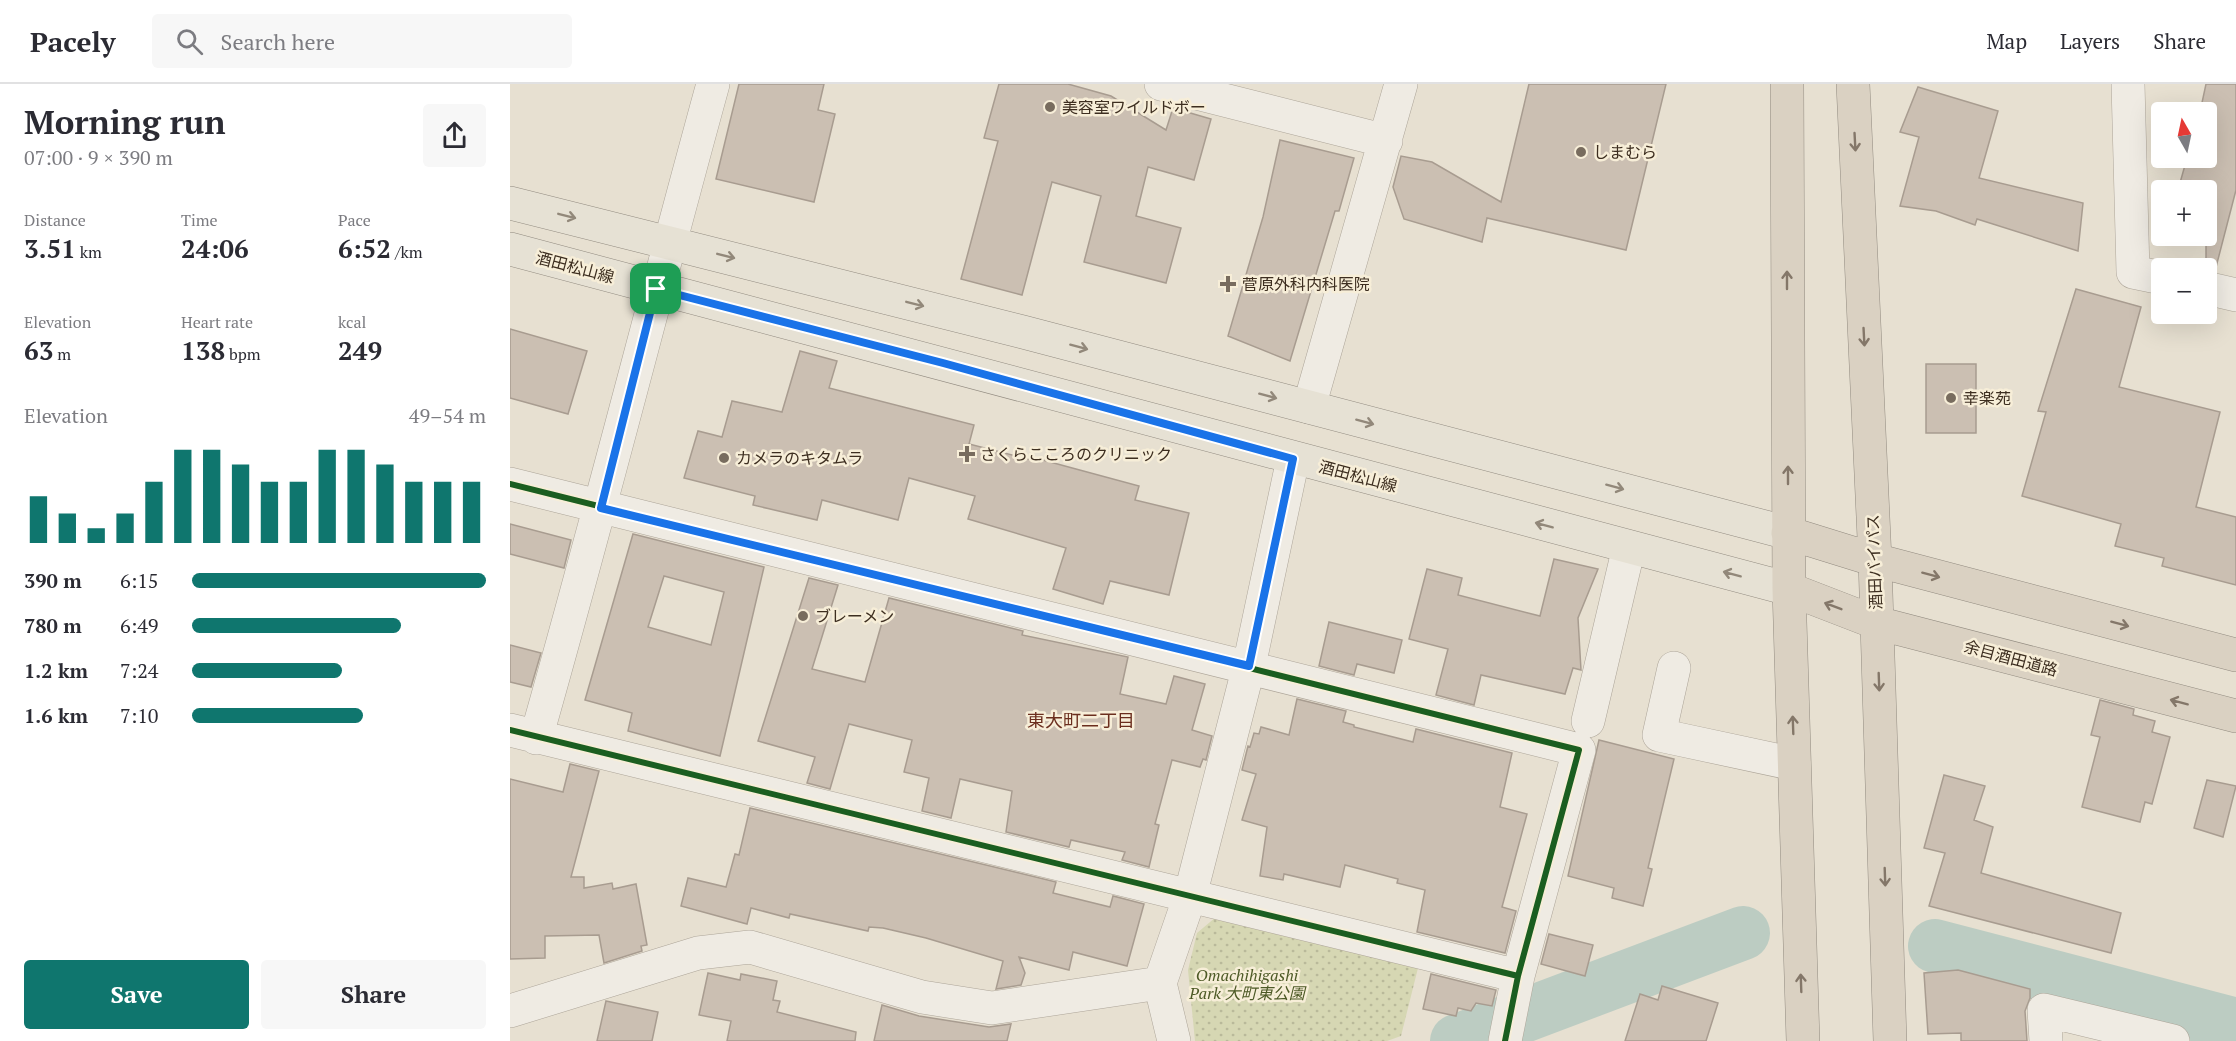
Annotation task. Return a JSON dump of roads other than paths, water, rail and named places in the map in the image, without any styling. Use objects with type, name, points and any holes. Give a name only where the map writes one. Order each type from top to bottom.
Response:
[{"type":"highway","points":[[1787,84],[1788,533],[1803,1041]]},
{"type":"highway","name":"酒田バイパス","points":[[1853,84],[1875,560],[1890,1041]]},
{"type":"highway","points":[[1788,533],[1875,560],[2236,655]]},
{"type":"highway","name":"余目酒田道路","points":[[1789,589],[1877,623],[2236,716]]},
{"type":"main road","points":[[510,202],[670,241],[1788,533]]},
{"type":"main road","name":"酒田松山線","points":[[510,249],[1789,589]]},
{"type":"street","points":[[713,84],[656,289],[601,508],[523,734],[1190,896],[1516,987]]},
{"type":"street","points":[[1161,84],[1386,141]]},
{"type":"street","points":[[1309,407],[1401,84]]},
{"type":"street","points":[[2128,84],[2133,272],[2151,276]]},
{"type":"street","points":[[2217,291],[2236,295]]},
{"type":"street","points":[[1174,1041],[1160,983],[1190,896],[1249,666],[1293,459]]},
{"type":"street","points":[[510,484],[1580,750],[1516,987],[1505,1040]]},
{"type":"street","points":[[1588,721],[1629,547]]},
{"type":"street","points":[[1674,668],[1659,735],[1794,764]]},
{"type":"street","points":[[510,1011],[698,953],[750,947],[922,997],[992,1008],[1160,983]]},
{"type":"street","points":[[2046,1041],[2044,1010],[2173,1041]]},
{"type":"waterway","points":[[1457,1041],[1743,933]]},
{"type":"waterway","points":[[1935,946],[2236,1025]]},
{"type":"place","name":"美容室ワイルドボー","points":[[1050,107]]},
{"type":"place","name":"しまむら","points":[[1581,152]]},
{"type":"place","name":"菅原外科内科医院","points":[[1228,284]]},
{"type":"place","name":"幸楽苑","points":[[1951,398]]},
{"type":"place","name":"さくらこころのクリニック","points":[[967,454]]},
{"type":"place","name":"カメラのキタムラ","points":[[724,458]]},
{"type":"place","name":"ブレーメン","points":[[803,616]]},
{"type":"district","name":"東大町二丁目","points":[[1081,720]]},
{"type":"park label","name":"Omachihigashi Park 大町東公園","points":[[1247,984]]}]
